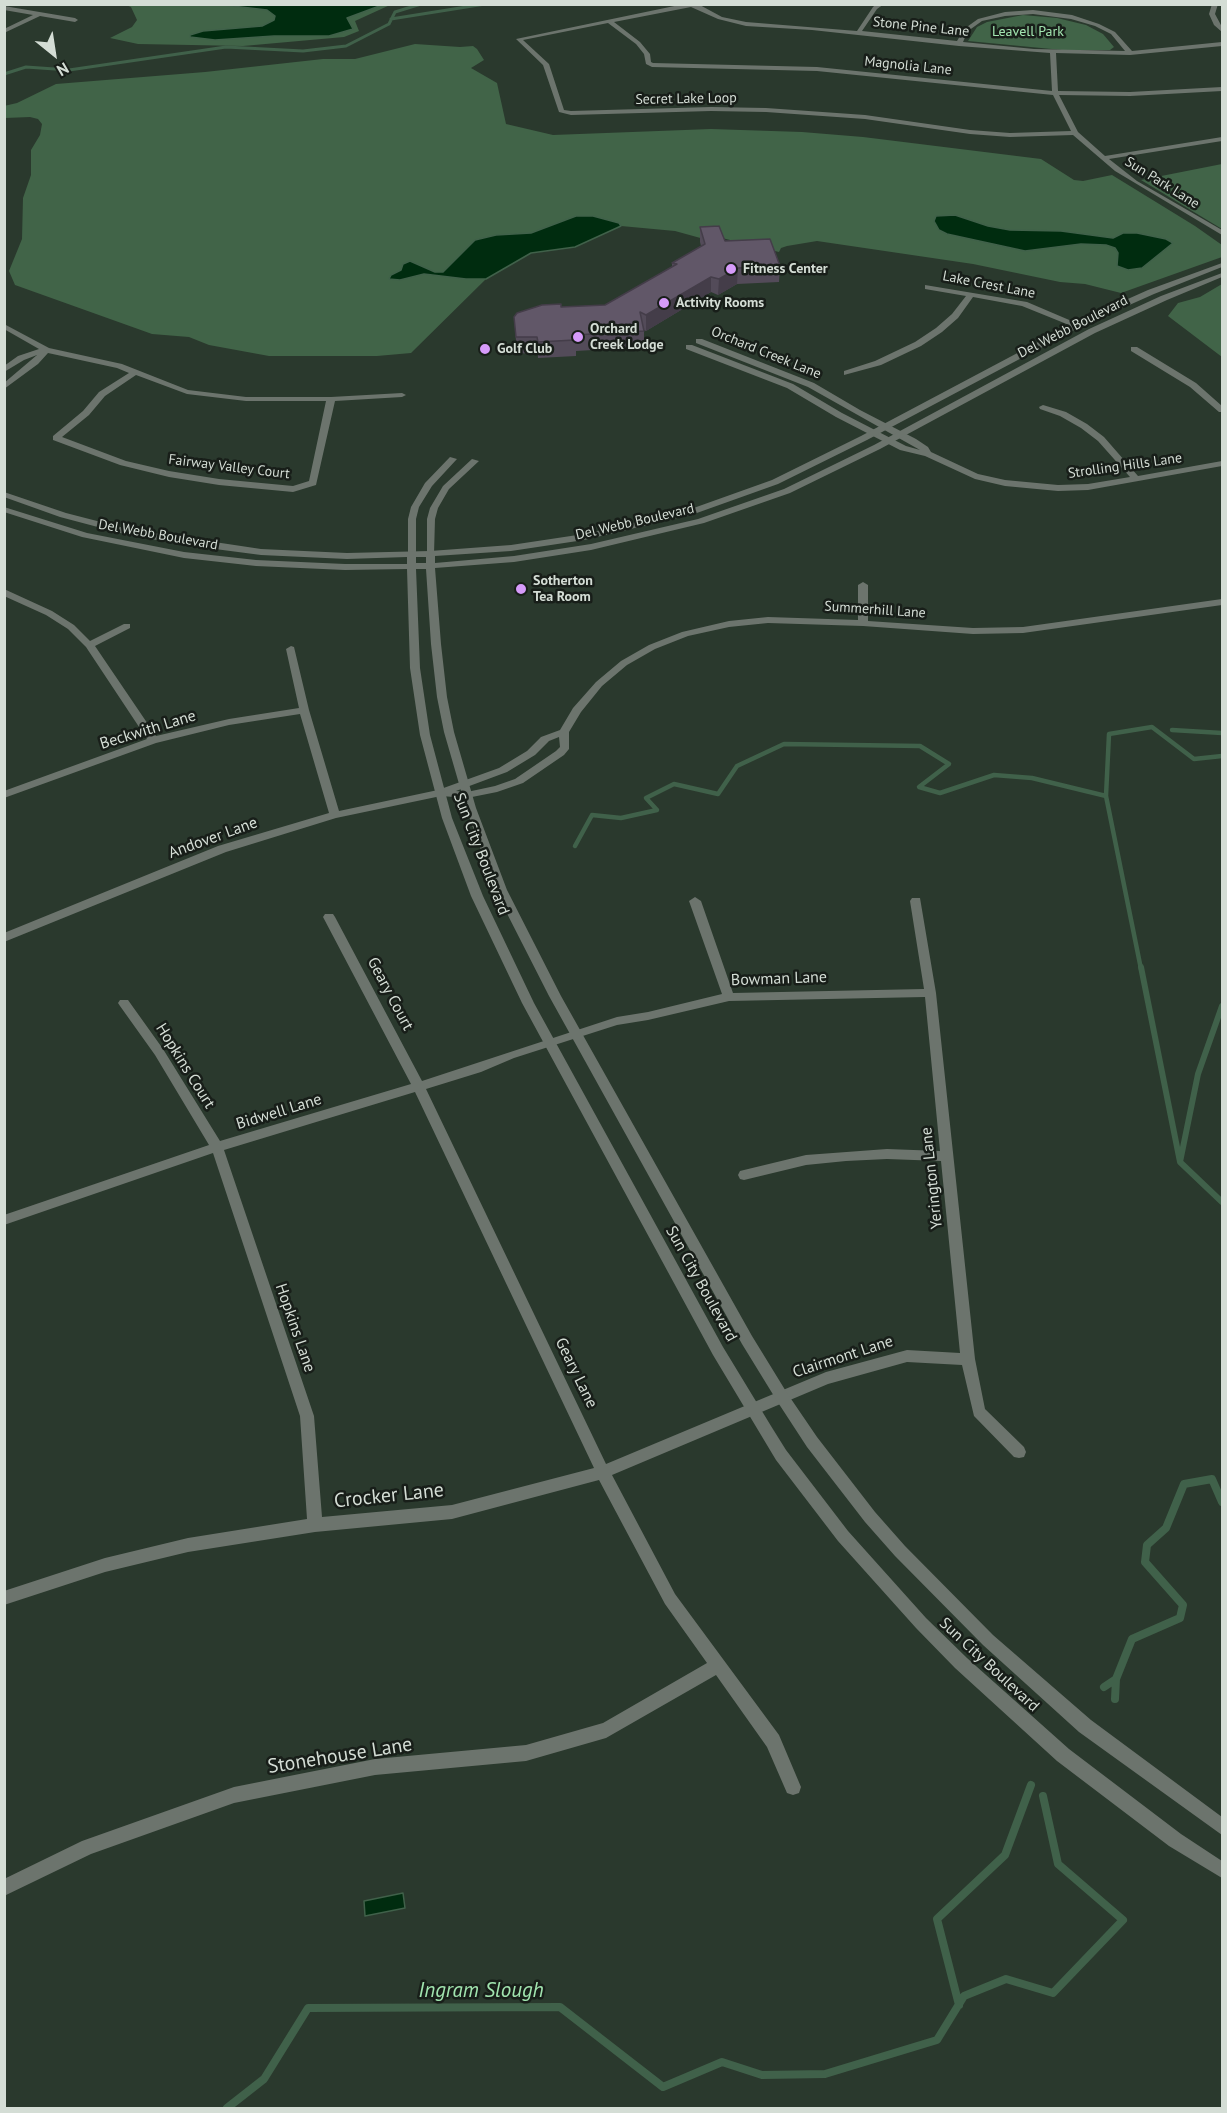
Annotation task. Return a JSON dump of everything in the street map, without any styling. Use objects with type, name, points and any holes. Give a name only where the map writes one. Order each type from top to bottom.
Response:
[{"type":"street","points":[[858,33],[875,8],[881,4]]},
{"type":"street","points":[[1030,4],[1033,12]]},
{"type":"street","points":[[1215,4],[1212,14],[1216,24],[1222,30]]},
{"type":"street","name":"Stone Pine Lane","points":[[694,5],[720,18],[746,24],[1053,52],[1130,53],[1222,44]]},
{"type":"street","name":"Secret Lake Loop","points":[[694,5],[519,39],[546,64],[561,111],[571,113],[711,109],[766,110],[865,117],[970,132],[1010,135],[1075,133]]},
{"type":"street","points":[[4,8],[75,20]]},
{"type":"street","points":[[959,44],[966,30],[980,20],[1005,14],[1033,12],[1072,17],[1097,25],[1113,33],[1130,53]]},
{"type":"street","points":[[4,32],[39,14]]},
{"type":"street","name":"Magnolia Lane","points":[[610,22],[638,43],[647,54],[648,63],[652,65],[816,69],[1055,93],[1141,94],[1222,89]]},
{"type":"street","name":"Sun Park Lane","points":[[1053,52],[1055,93],[1075,133],[1135,182],[1222,233]]},
{"type":"street","points":[[1103,158],[1222,139]]},
{"type":"street","name":"Del Webb Boulevard","points":[[430,560],[542,543],[660,520],[728,500],[775,482],[874,433],[1077,325],[1151,292],[1222,265]]},
{"type":"street","name":"Del Webb Boulevard","points":[[4,509],[85,535],[184,555],[256,564],[309,567],[430,560],[514,559],[632,539],[701,521],[787,491],[900,434],[1109,322],[1222,275]]},
{"type":"street","name":"Lake Crest Lane","points":[[928,287],[1024,304],[1077,325]]},
{"type":"street","points":[[846,373],[896,355],[932,335],[955,315],[971,294]]},
{"type":"street","points":[[4,326],[46,350],[135,372],[187,392],[246,399],[331,399],[402,395]]},
{"type":"street","name":"Orchard Creek Lane","points":[[699,341],[811,385],[885,427]]},
{"type":"street","name":"Orchard Creek Lane","points":[[689,347],[790,386],[874,433]]},
{"type":"street","points":[[4,370],[21,358],[46,350]]},
{"type":"street","points":[[4,387],[46,350]]},
{"type":"street","points":[[1134,350],[1193,385],[1222,411]]},
{"type":"street","name":"Fairway Valley Court","points":[[135,372],[102,394],[86,413],[56,438],[123,462],[169,474],[219,482],[294,489],[313,483],[331,399]]},
{"type":"street","points":[[1043,407],[1084,426],[1101,439],[1136,479]]},
{"type":"street","name":"Strolling Hills Lane","points":[[885,427],[925,449],[928,454]]},
{"type":"street","name":"Strolling Hills Lane","points":[[874,433],[917,454],[928,454],[975,476],[1032,487],[1088,487],[1222,464]]},
{"type":"street","name":"Sun City Boulevard","points":[[453,459],[428,485],[415,507],[412,519],[412,618],[419,699],[425,735],[440,793],[477,896],[515,978],[563,1038],[782,1397],[812,1442],[870,1517],[988,1641],[1085,1726],[1222,1827]]},
{"type":"street","name":"Sun City Boulevard","points":[[474,461],[446,488],[430,519],[430,560],[442,697],[465,789],[501,890],[563,1038],[718,1351],[781,1455],[843,1536],[953,1655],[1063,1755],[1175,1840],[1222,1870]]},
{"type":"street","name":"Del Webb Boulevard","points":[[4,494],[84,521],[192,543],[313,555],[411,561]]},
{"type":"street","points":[[863,585],[863,623]]},
{"type":"street","points":[[4,592],[63,622],[89,645],[153,740]]},
{"type":"street","name":"Summerhill Lane","points":[[465,789],[512,766],[545,740],[564,732],[599,684],[624,663],[652,647],[685,634],[729,624],[768,620],[863,623],[973,631],[1023,630],[1222,602]]},
{"type":"street","points":[[89,645],[127,626]]},
{"type":"street","points":[[291,649],[304,710],[335,815]]},
{"type":"street","name":"Beckwith Lane","points":[[4,795],[153,740],[229,722],[304,710]]},
{"type":"street","name":"Summerhill Lane","points":[[440,793],[465,789],[498,789],[536,771],[565,747],[564,732]]},
{"type":"street","name":"Andover Lane","points":[[4,938],[222,849],[335,815],[440,793]]},
{"type":"street","name":"Yerington Lane","points":[[916,900],[930,993],[968,1359],[978,1412],[1019,1452]]},
{"type":"street","points":[[695,901],[729,997]]},
{"type":"street","name":"Geary Court","points":[[329,917],[419,1087]]},
{"type":"street","name":"Bowman Lane","points":[[563,1038],[617,1021],[729,997],[930,993]]},
{"type":"street","name":"Hopkins Court","points":[[124,1003],[159,1052],[217,1147]]},
{"type":"street","name":"Bidwell Lane","points":[[4,1220],[217,1147],[419,1087],[563,1038]]},
{"type":"street","name":"Geary Lane","points":[[419,1087],[603,1472],[670,1599],[716,1666],[773,1742],[793,1787]]},
{"type":"street","name":"Hopkins Lane","points":[[217,1147],[307,1416],[315,1525]]},
{"type":"street","points":[[744,1175],[806,1160],[836,1157],[887,1154],[947,1156]]},
{"type":"street","name":"Clairmont Lane","points":[[767,1402],[826,1378],[907,1356],[968,1359]]},
{"type":"street","name":"Crocker Lane","points":[[4,1598],[105,1565],[188,1545],[315,1525],[452,1512],[603,1472],[767,1402]]},
{"type":"street","name":"Stonehouse Lane","points":[[4,1888],[88,1847],[234,1795],[375,1767],[526,1753],[606,1730],[716,1666]]},
{"type":"green space","points":[[126,5],[390,5],[355,21],[359,31],[344,37],[243,46],[138,44],[110,38],[132,27],[137,20],[131,7]]},
{"type":"green space","name":"Leavell Park","points":[[1023,15],[1057,18],[1086,25],[1103,34],[1114,47],[1110,50],[1062,50],[968,41],[977,27],[987,22]]},
{"type":"green space","points":[[415,44],[473,46],[477,49],[484,60],[471,68],[497,83],[506,124],[553,135],[711,129],[802,132],[863,137],[1041,159],[1074,180],[1083,181],[1112,175],[1222,245],[1222,257],[1121,293],[1085,284],[1060,282],[973,264],[817,241],[787,246],[781,248],[779,252],[722,238],[704,239],[675,231],[621,226],[522,248],[486,279],[411,353],[377,356],[269,356],[209,345],[189,337],[152,334],[15,285],[9,271],[22,239],[23,198],[31,175],[31,150],[40,135],[42,124],[38,119],[30,117],[5,118],[4,106],[17,103],[56,84],[205,72],[323,59],[355,59]]},
{"type":"green space","points":[[1222,164],[1222,229],[1141,180]]},
{"type":"green space","points":[[1222,284],[1222,357],[1168,316],[1178,303],[1200,297]]},
{"type":"shaded area","points":[[224,5],[382,5],[347,18],[353,29],[329,36],[274,36],[215,40],[190,37],[190,35],[203,31],[262,26],[274,20],[275,16],[267,10]]},
{"type":"shaded area","points":[[955,215],[988,226],[1010,230],[1061,231],[1113,238],[1123,233],[1137,233],[1166,239],[1173,243],[1142,268],[1128,270],[1117,266],[1118,253],[1115,248],[1106,245],[1081,244],[1025,251],[947,234],[939,230],[934,221],[936,216]]},
{"type":"shaded area","points":[[576,216],[593,216],[619,223],[621,226],[575,247],[531,253],[486,279],[424,274],[400,280],[389,279],[391,275],[401,270],[403,264],[410,261],[435,272],[443,272],[475,240],[496,235],[531,233]]},
{"type":"shaded area","points":[[403,1893],[405,1908],[365,1916],[364,1901]]},
{"type":"building","points":[[719,226],[725,241],[770,239],[780,266],[738,268],[719,279],[711,277],[646,315],[640,312],[644,331],[575,335],[575,340],[538,342],[537,337],[516,337],[514,317],[517,313],[542,305],[561,304],[561,307],[605,305],[677,264],[672,263],[705,244],[700,227]]},
{"type":"waterway","points":[[392,19],[395,12],[421,4]]},
{"type":"waterway","points":[[392,19],[485,4]]},
{"type":"waterway","points":[[4,74],[26,67],[69,70],[226,47],[303,51],[346,46],[389,24],[392,19]]},
{"type":"waterway","points":[[1106,796],[1109,734],[1152,727],[1194,759],[1222,756]]},
{"type":"waterway","points":[[1172,730],[1222,733]]},
{"type":"waterway","points":[[575,846],[592,815],[621,818],[657,810],[646,798],[674,784],[718,794],[737,766],[784,744],[920,746],[949,764],[919,787],[940,793],[994,775],[1032,778],[1106,796]]},
{"type":"waterway","points":[[1106,796],[1141,969]]},
{"type":"waterway","points":[[1141,967],[1180,1162]]},
{"type":"waterway","points":[[1180,1162],[1198,1074],[1222,1006]]},
{"type":"waterway","points":[[1180,1162],[1222,1202]]},
{"type":"waterway","name":"Ingram Slough","points":[[1116,1679],[1132,1639],[1180,1618],[1183,1605],[1145,1562],[1147,1545],[1166,1528],[1184,1484],[1212,1479],[1222,1502]]},
{"type":"waterway","name":"Ingram Slough","points":[[1104,1687],[1116,1679]]},
{"type":"waterway","name":"Ingram Slough","points":[[1115,1699],[1116,1679]]},
{"type":"waterway","points":[[959,2004],[937,1919],[1005,1855],[1031,1785]]},
{"type":"waterway","points":[[959,2004],[964,1996],[1006,1979],[1053,1993],[1123,1920],[1058,1864],[1043,1796]]},
{"type":"waterway","name":"Ingram Slough","points":[[227,2108],[264,2079],[308,2008],[560,2007],[663,2087],[722,2062],[762,2075],[825,2074],[937,2040],[959,2004]]},
{"type":"place","name":"Fitness Center","points":[[731,269]]},
{"type":"place","name":"Activity Rooms","points":[[664,303]]},
{"type":"place","name":"Orchard Creek Lodge","points":[[578,337]]},
{"type":"place","name":"Golf Club","points":[[485,349]]},
{"type":"place","name":"Sotherton Tea Room","points":[[521,589]]}]
